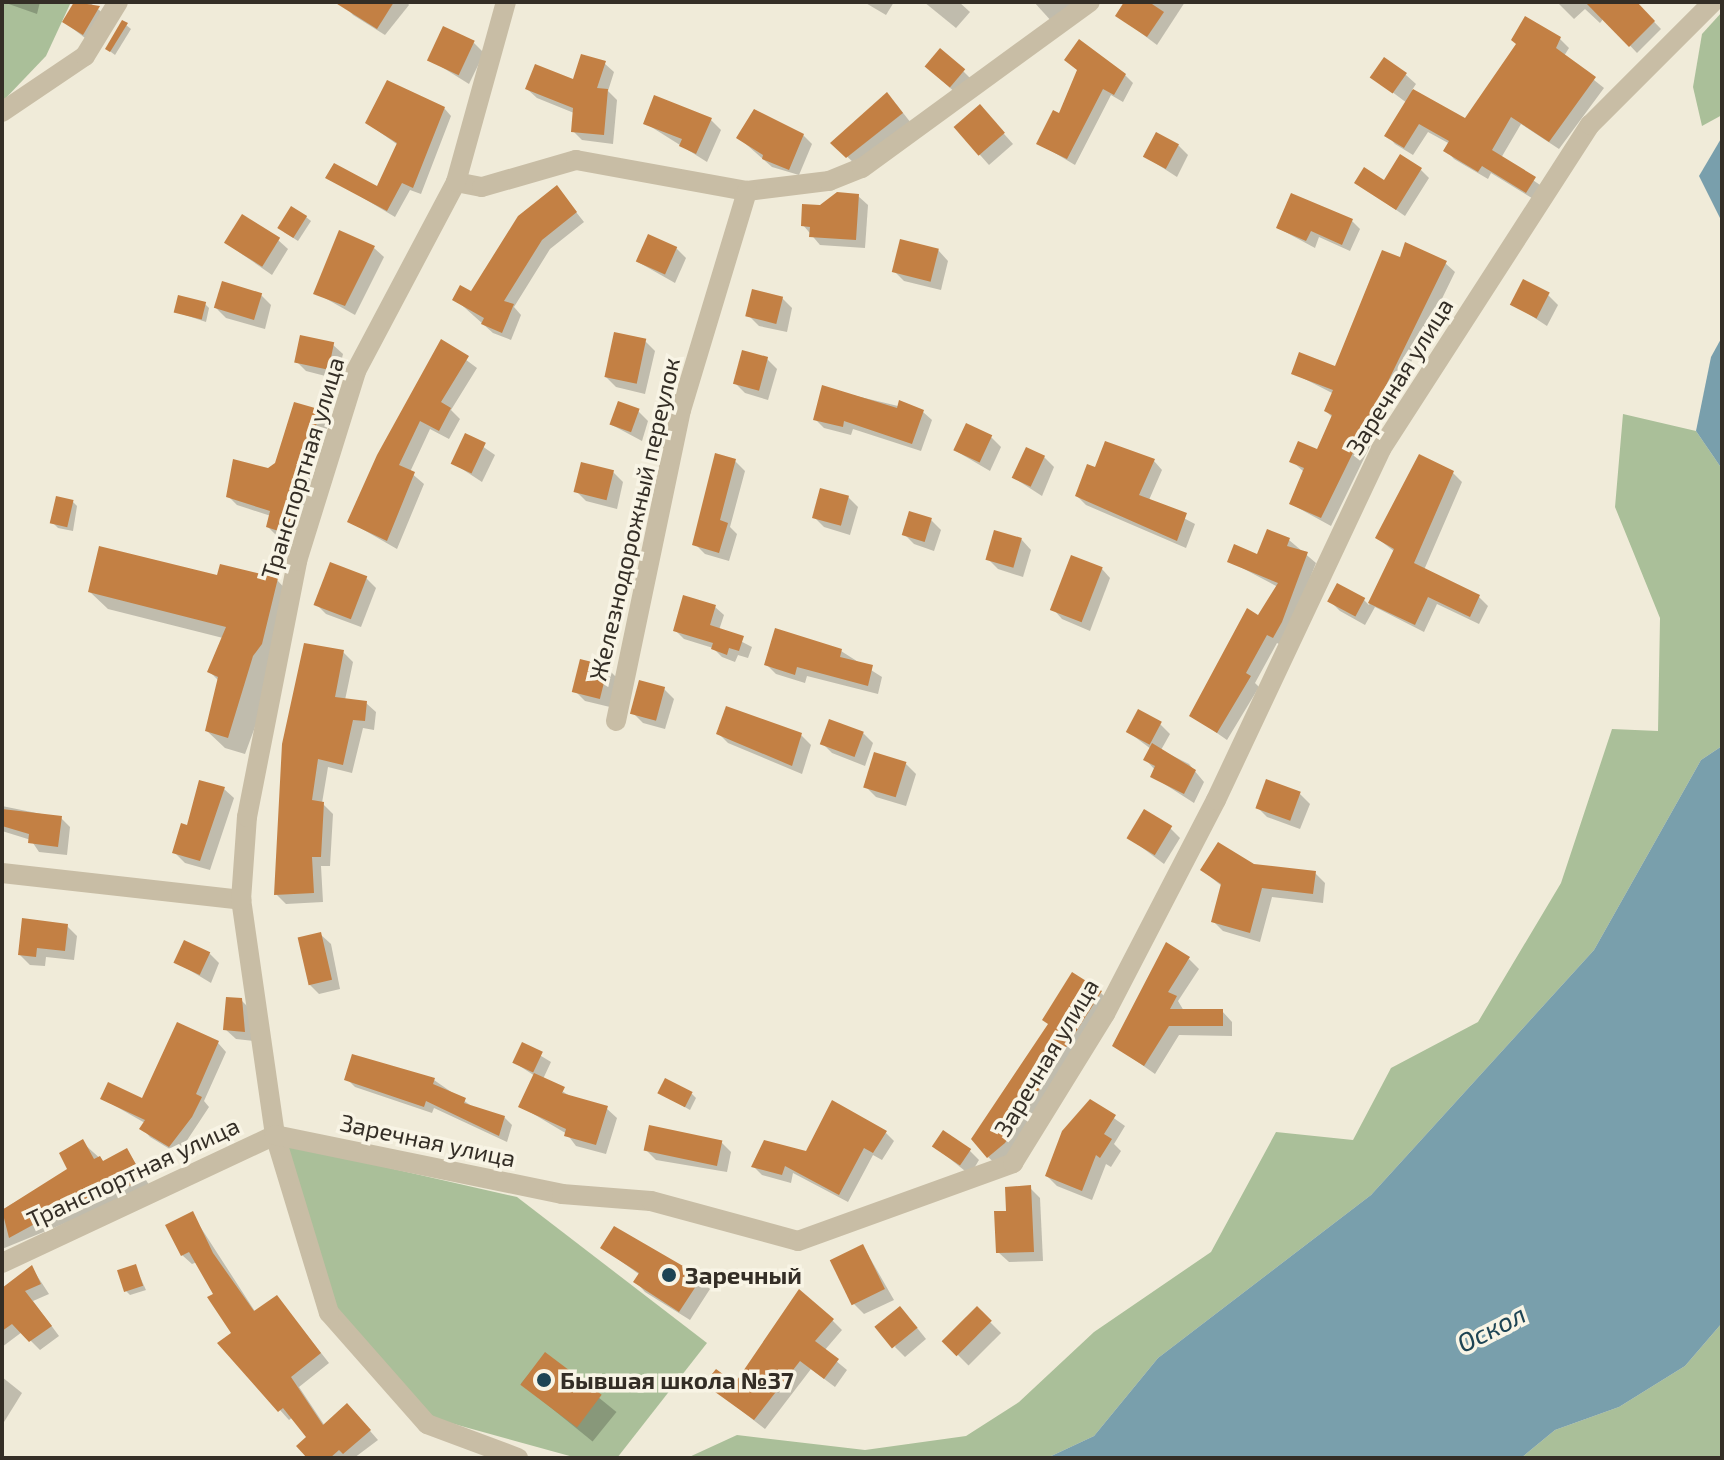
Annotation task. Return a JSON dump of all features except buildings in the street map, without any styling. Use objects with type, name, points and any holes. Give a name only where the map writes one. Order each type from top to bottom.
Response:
[{"type":"street","points":[[2,112],[85,56],[118,2]]},
{"type":"street","name":"Транспортная улица","points":[[2,1263],[275,1135],[241,900],[247,817],[297,561],[356,371],[456,182],[506,2]]},
{"type":"street","points":[[456,182],[482,187],[576,160],[747,191],[829,181],[862,168],[1090,2]]},
{"type":"street","name":"Заречная улица","points":[[275,1135],[562,1194],[651,1201],[798,1241],[1013,1163],[1105,1014],[1216,800],[1381,449],[1590,125],[1713,2]]},
{"type":"street","name":"Железнодорожный переулок","points":[[616,721],[681,410],[747,191]]},
{"type":"street","points":[[2,873],[241,900]]},
{"type":"street","points":[[275,1135],[329,1313],[427,1424],[518,1458]]},
{"type":"green space","points":[[2,2],[71,2],[46,56],[2,102]]},
{"type":"green space","points":[[1722,12],[1722,115],[1702,126],[1693,87],[1702,34]]},
{"type":"green space","points":[[1623,414],[1696,431],[1722,469],[1722,746],[1701,760],[1594,950],[1371,1195],[1158,1358],[1094,1436],[1047,1458],[687,1458],[737,1435],[865,1450],[966,1436],[1019,1402],[1094,1332],[1211,1252],[1276,1132],[1353,1140],[1391,1068],[1478,1022],[1561,883],[1612,729],[1658,731],[1660,618],[1615,507]]},
{"type":"green space","points":[[284,1144],[517,1197],[707,1343],[617,1458],[577,1458],[425,1416],[331,1308]]},
{"type":"green space","points":[[1722,1323],[1722,1458],[1521,1458],[1555,1430],[1619,1407],[1685,1366]]},
{"type":"water","points":[[1722,137],[1722,222],[1699,176]]},
{"type":"water","points":[[1722,337],[1722,469],[1696,431],[1711,357]]},
{"type":"water","name":"Оскол","points":[[1722,746],[1722,1323],[1685,1366],[1619,1407],[1555,1430],[1521,1458],[1047,1458],[1094,1436],[1158,1358],[1371,1195],[1594,950],[1701,760]]},
{"type":"place","name":"Заречный","points":[[669,1275]]},
{"type":"place","name":"Бывшая школа №37","points":[[544,1380]]}]
